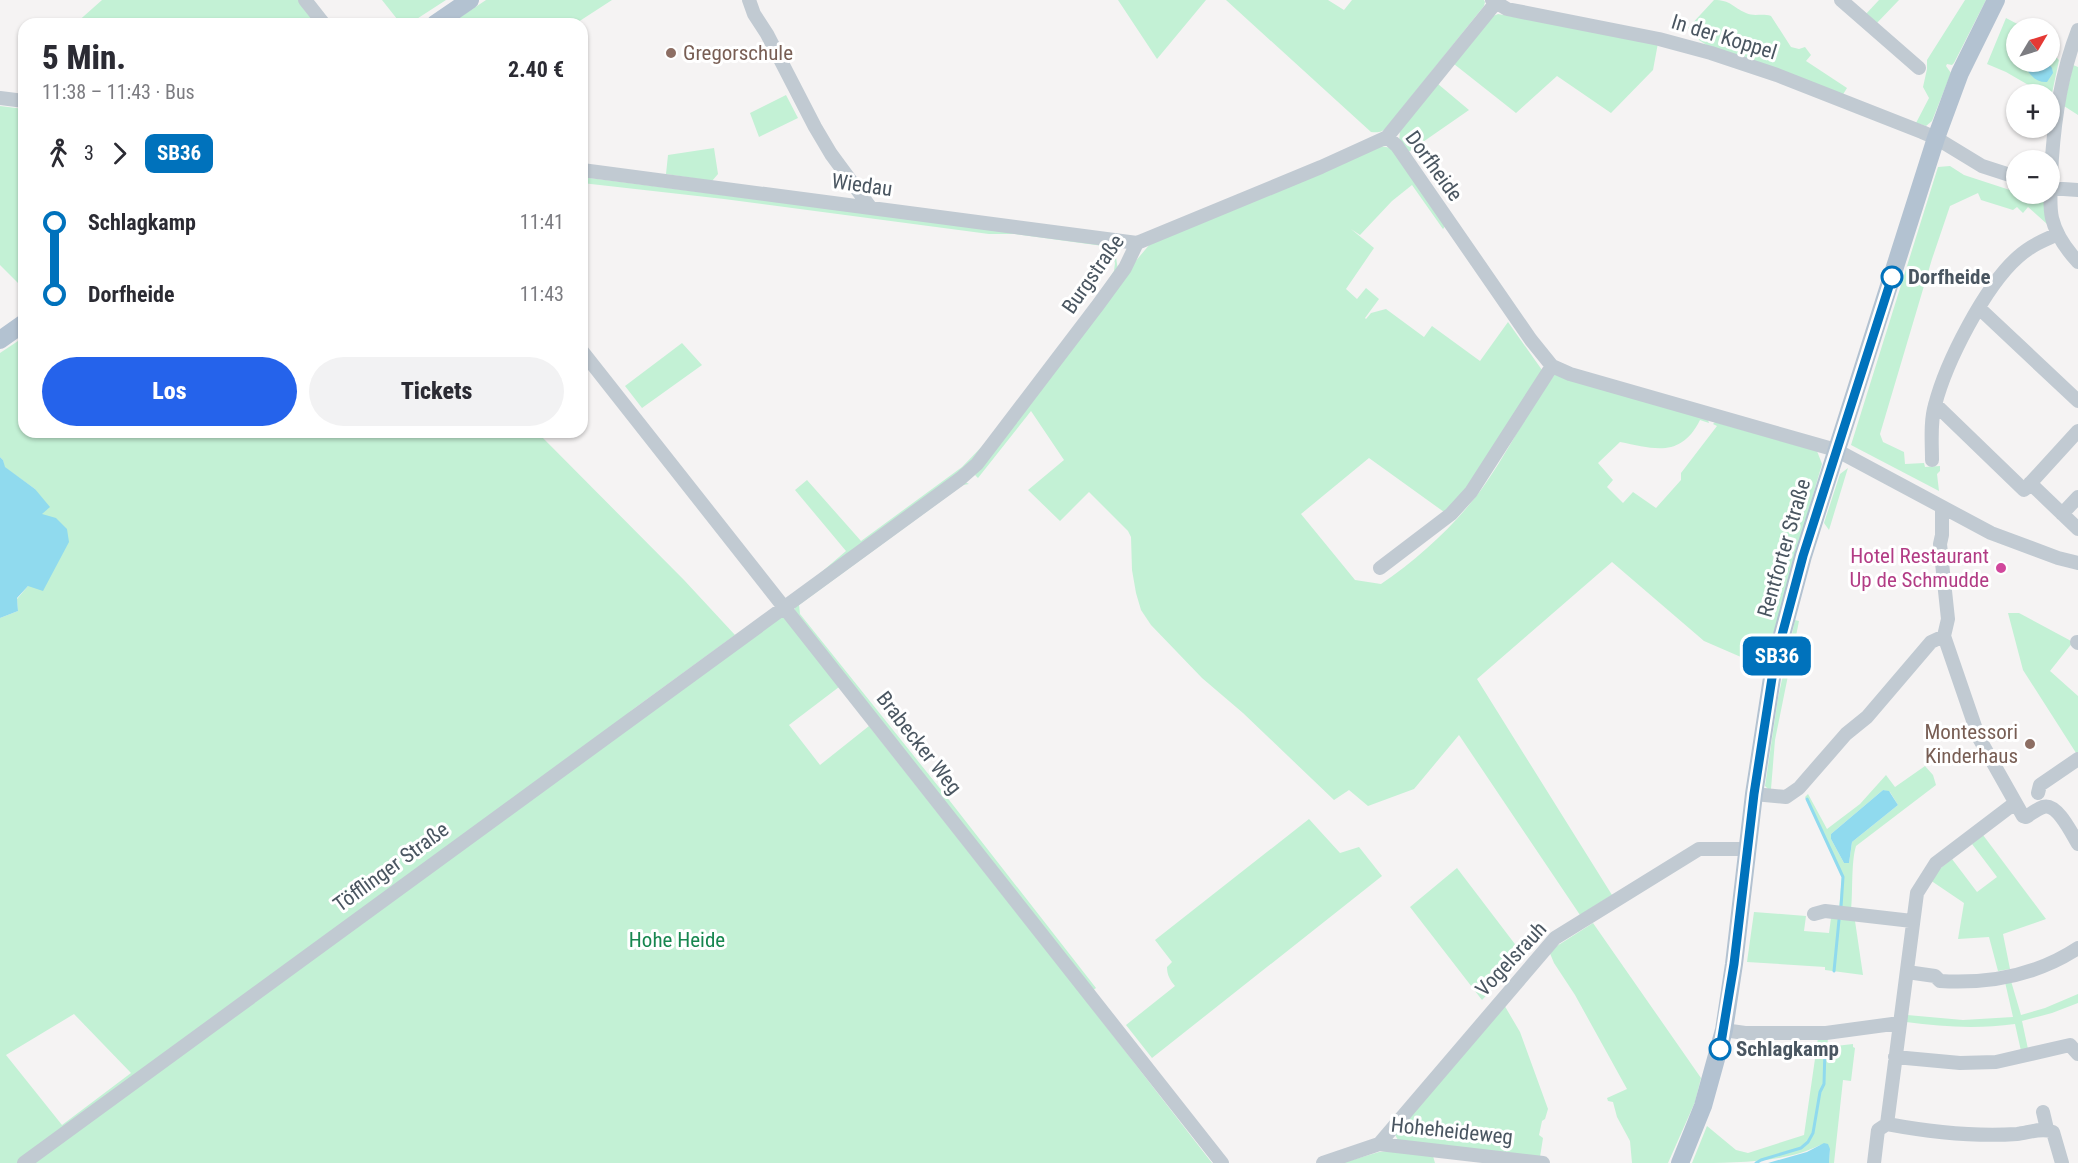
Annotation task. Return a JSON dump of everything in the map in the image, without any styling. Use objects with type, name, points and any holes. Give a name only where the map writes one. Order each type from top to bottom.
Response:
[{"type":"main road","points":[[444,18],[470,0]]},
{"type":"main road","name":"Rentforter Straße","points":[[1680,1163],[1703,1106],[1724,1030],[1754,794],[1774,665],[1803,556],[1936,138],[1960,73],[1996,0]]},
{"type":"main road","points":[[0,340],[18,327]]},
{"type":"street","points":[[305,0],[319,18]]},
{"type":"street","points":[[749,0],[754,14],[767,34],[814,127],[870,207]]},
{"type":"street","points":[[1841,0],[1919,68]]},
{"type":"street","name":"In der Koppel","points":[[1495,1],[1507,9],[1659,39],[1712,53],[1777,75],[1936,138],[1982,166],[2006,174]]},
{"type":"street","name":"Burgstraße","points":[[784,606],[977,464],[1125,268],[1137,243],[1310,172],[1387,137],[1495,1]]},
{"type":"street","points":[[2052,150],[2067,57],[2078,30]]},
{"type":"street","points":[[0,98],[18,100]]},
{"type":"street","name":"Dorfheide","points":[[1387,137],[1396,146],[1531,340],[1552,366],[1570,374],[1836,450],[1990,533],[2078,563]]},
{"type":"street","name":"Wiedau","points":[[588,171],[1137,243]]},
{"type":"street","points":[[2060,189],[2078,190]]},
{"type":"street","points":[[2051,204],[2052,218],[2058,234],[2065,247],[2078,262]]},
{"type":"street","points":[[1932,460],[1932,422],[1935,404],[1948,369],[1979,308],[2001,274],[2018,257],[2038,243],[2058,234]]},
{"type":"street","points":[[1979,308],[2078,401]]},
{"type":"street","name":"Brabecker Weg","points":[[588,359],[1222,1163]]},
{"type":"street","points":[[1380,568],[1451,514],[1471,492],[1552,366]]},
{"type":"street","points":[[1935,404],[2024,490],[2078,431]]},
{"type":"street","points":[[2030,483],[2078,530]]},
{"type":"street","points":[[2062,514],[2078,497]]},
{"type":"street","points":[[1942,507],[1940,544],[1948,619],[1944,636],[1980,738],[2014,802],[2026,817],[2043,807],[2049,807]]},
{"type":"street","name":"Töfflinger Straße","points":[[24,1163],[784,606]]},
{"type":"street","points":[[1754,794],[1786,797],[1799,788],[1846,734],[1867,717],[1931,642],[1944,636]]},
{"type":"street","points":[[2038,793],[2040,785],[2078,759]]},
{"type":"street","points":[[1887,1124],[1917,893],[1936,863],[2027,792],[2042,795],[2049,807],[2059,813],[2078,844]]},
{"type":"street","name":"Vogelsrauh","points":[[1379,1144],[1555,938],[1699,849],[1747,849]]},
{"type":"street","points":[[1814,914],[1825,911],[1912,921]]},
{"type":"street","points":[[1907,972],[1935,976],[1940,981],[1987,981],[2037,969],[2067,956],[2078,948]]},
{"type":"street","points":[[1724,1030],[1744,1033],[1826,1033],[1900,1023]]},
{"type":"street","points":[[1895,1057],[1960,1063],[1996,1062],[2070,1046],[2078,1054]]},
{"type":"street","points":[[2043,1112],[2047,1129]]},
{"type":"street","points":[[1874,1163],[1878,1130],[1887,1124],[1918,1130],[1978,1135],[2019,1134],[2047,1129],[2053,1132],[2062,1163]]},
{"type":"street","name":"Hoheheideweg","points":[[1323,1163],[1379,1144],[1543,1163]]},
{"type":"green space","points":[[102,0],[302,0],[313,18],[82,18]]},
{"type":"green space","points":[[382,0],[446,0],[418,18],[396,18]]},
{"type":"green space","points":[[486,0],[612,0],[584,18],[459,18]]},
{"type":"green space","points":[[1118,0],[1206,0],[1157,59]]},
{"type":"green space","points":[[1226,0],[1328,0],[1344,10],[1352,0],[1484,0],[1485,2],[1387,127],[1382,131],[1371,132]]},
{"type":"green space","points":[[1714,0],[1728,3],[1749,14],[1771,16],[1791,47],[1799,49],[1805,47],[1811,55],[1806,61],[1847,88],[1842,96],[1711,48],[1699,40],[1688,28]]},
{"type":"green space","points":[[1879,0],[1899,0],[1875,25],[1865,15]]},
{"type":"green space","points":[[1965,0],[1986,0],[1954,63],[1946,66],[1951,73],[1932,121],[1926,126],[1916,123],[1929,98],[1923,87],[1927,60]]},
{"type":"green space","points":[[1498,14],[1658,43],[1653,70],[1611,113],[1557,76],[1516,113],[1454,64],[1491,17]]},
{"type":"green space","points":[[2006,18],[2006,72],[1987,64]]},
{"type":"green space","points":[[2073,65],[2078,67],[2078,115],[2064,106]]},
{"type":"green space","points":[[2006,72],[2056,72],[2054,84],[2027,84]]},
{"type":"green space","points":[[1438,84],[1469,110],[1407,153],[1399,142],[1400,131]]},
{"type":"green space","points":[[786,95],[798,118],[759,137],[750,113]]},
{"type":"green space","points":[[0,106],[18,108],[18,283],[0,265]]},
{"type":"green space","points":[[1381,146],[1391,148],[1446,225],[1443,229],[1412,185],[1392,201],[1360,235],[1351,229],[1374,248],[1346,289],[1357,299],[1366,288],[1379,299],[1365,318],[1371,313],[1386,309],[1424,337],[1432,326],[1480,361],[1508,322],[1542,370],[1474,481],[1444,512],[1369,458],[1301,514],[1355,580],[1381,584],[1422,553],[1447,529],[1481,490],[1555,374],[1708,420],[1709,423],[1700,420],[1693,432],[1676,446],[1656,448],[1620,442],[1598,463],[1613,480],[1607,487],[1623,503],[1633,492],[1656,508],[1681,480],[1681,473],[1717,426],[1713,424],[1715,422],[1817,451],[1822,464],[1764,667],[1704,641],[1612,562],[1477,679],[1612,895],[1580,915],[1459,735],[1414,789],[1368,806],[1349,790],[1334,800],[1243,713],[1202,678],[1151,625],[1141,610],[1136,593],[1132,570],[1131,537],[1128,531],[1089,492],[1060,521],[1028,490],[1064,460],[1031,411],[978,478],[975,475],[1150,244]]},
{"type":"green space","points":[[714,148],[718,174],[712,181],[666,174],[668,155]]},
{"type":"green space","points":[[1950,166],[1964,175],[2006,189],[2006,204],[2045,204],[2047,224],[2028,207],[2023,213],[2017,207],[2013,210],[1981,200],[1978,193],[1950,206],[1880,434],[1883,442],[1904,452],[1905,464],[1924,463],[1925,467],[1940,466],[1937,474],[1939,491],[1851,445],[1938,167]]},
{"type":"green space","points":[[588,178],[1109,244],[1115,251],[1118,270],[976,460],[818,575],[846,551],[795,490],[807,480],[861,541],[962,467],[991,437],[1096,298],[1114,271],[1115,263],[1112,252],[1103,246],[1015,234],[989,234],[588,184]]},
{"type":"green space","name":"Hohe Heide","points":[[18,341],[18,438],[543,438],[684,580],[735,635],[628,713],[784,615],[839,687],[789,725],[820,765],[869,726],[1212,1163],[0,1163],[0,618],[18,611],[17,599],[28,586],[42,514],[35,489],[4,467],[0,457],[0,353]],"holes":[[[74,1014],[131,1073],[62,1125],[6,1055]]]},
{"type":"green space","points":[[682,343],[702,365],[642,408],[625,386]]},
{"type":"green space","points":[[1848,468],[1829,530],[1824,523],[1840,474]]},
{"type":"green space","points":[[965,482],[969,484],[963,485],[799,605],[800,614],[1096,988],[1092,991],[794,613],[795,607]]},
{"type":"green space","points":[[2008,613],[2019,613],[2073,642],[2050,671],[2078,696],[2078,756],[2023,670]]},
{"type":"green space","points":[[1795,620],[1799,621],[1775,740],[1771,789],[1769,790],[1765,786],[1778,698]]},
{"type":"green space","points":[[1925,766],[1933,775],[1936,785],[1856,846],[1851,911],[1839,909],[1842,876],[1805,797],[1808,794],[1827,829],[1860,804],[1886,775],[1895,787]],"holes":[[[1883,790],[1890,792],[1898,805],[1852,842],[1849,863],[1844,863],[1831,839],[1831,834]]]},
{"type":"green space","points":[[1309,819],[1340,853],[1359,847],[1382,876],[1152,1058],[1126,1025],[1175,986],[1167,970],[1172,962],[1155,940]]},
{"type":"green space","points":[[1983,835],[2046,919],[2003,934],[2010,969],[1998,971],[1989,937],[1958,939],[1964,903],[1930,880],[1952,859],[1977,892],[1997,877],[1972,844]]},
{"type":"green space","points":[[1457,868],[1524,956],[1482,1000],[1410,907]]},
{"type":"green space","points":[[1754,912],[1806,916],[1804,931],[1829,933],[1831,918],[1855,921],[1863,975],[1825,970],[1825,967],[1747,962]]},
{"type":"green space","points":[[1593,923],[1701,1078],[1695,1102],[1668,1163],[1632,1163],[1630,1141],[1617,1117],[1613,1102],[1608,1101],[1607,1098],[1627,1089],[1549,951]]},
{"type":"green space","points":[[2011,981],[2021,1015],[2078,994],[2078,1003],[2022,1021],[2028,1049],[2021,1051],[2015,1024],[1960,1027],[1906,1022],[1907,1015],[1963,1020],[2013,1017],[2005,982]]},
{"type":"green space","points":[[1503,1003],[1520,1032],[1548,1109],[1539,1135],[1543,1138],[1540,1157],[1398,1140],[1394,1133]]},
{"type":"green space","points":[[1818,1038],[1828,1038],[1827,1047],[1853,1044],[1855,1048],[1851,1081],[1843,1080],[1834,1163],[1829,1163],[1830,1149],[1820,1145],[1775,1159],[1692,1163],[1707,1126],[1736,1150],[1748,1153],[1804,1135]]},
{"type":"green space","points":[[1399,1150],[1433,1156],[1435,1163],[1342,1163],[1379,1152]]},
{"type":"water","points":[[2029,73],[2053,73],[2047,82],[2043,82],[2035,79]]},
{"type":"water","points":[[0,457],[5,467],[35,489],[50,507],[42,514],[56,518],[67,529],[69,542],[43,591],[28,586],[17,598],[18,611],[0,618]]},
{"type":"water","points":[[1883,790],[1889,791],[1898,805],[1852,842],[1849,863],[1844,863],[1831,839],[1831,834]]},
{"type":"water","points":[[1824,1143],[1828,1144],[1830,1149],[1829,1163],[1768,1163],[1807,1152]]},
{"type":"waterway","points":[[1807,799],[1843,877],[1841,907]]},
{"type":"waterway","points":[[1834,971],[1839,920]]},
{"type":"waterway","points":[[1756,1163],[1801,1148],[1808,1142],[1813,1133],[1820,1092],[1824,1084],[1825,1048]]},
{"type":"bus line","name":"SB36","points":[[1720,1049],[1734,964],[1754,794],[1774,665],[1803,556],[1892,277]]},
{"type":"place","name":"Gregorschule","points":[[671,53]]},
{"type":"place","name":"Dorfheide","points":[[1892,277]]},
{"type":"place","name":"Hotel Restaurant Up de Schmudde","points":[[2001,568]]},
{"type":"place","name":"Montessori Kinderhaus","points":[[2030,744]]},
{"type":"place","name":"Schlagkamp","points":[[1720,1049]]}]
